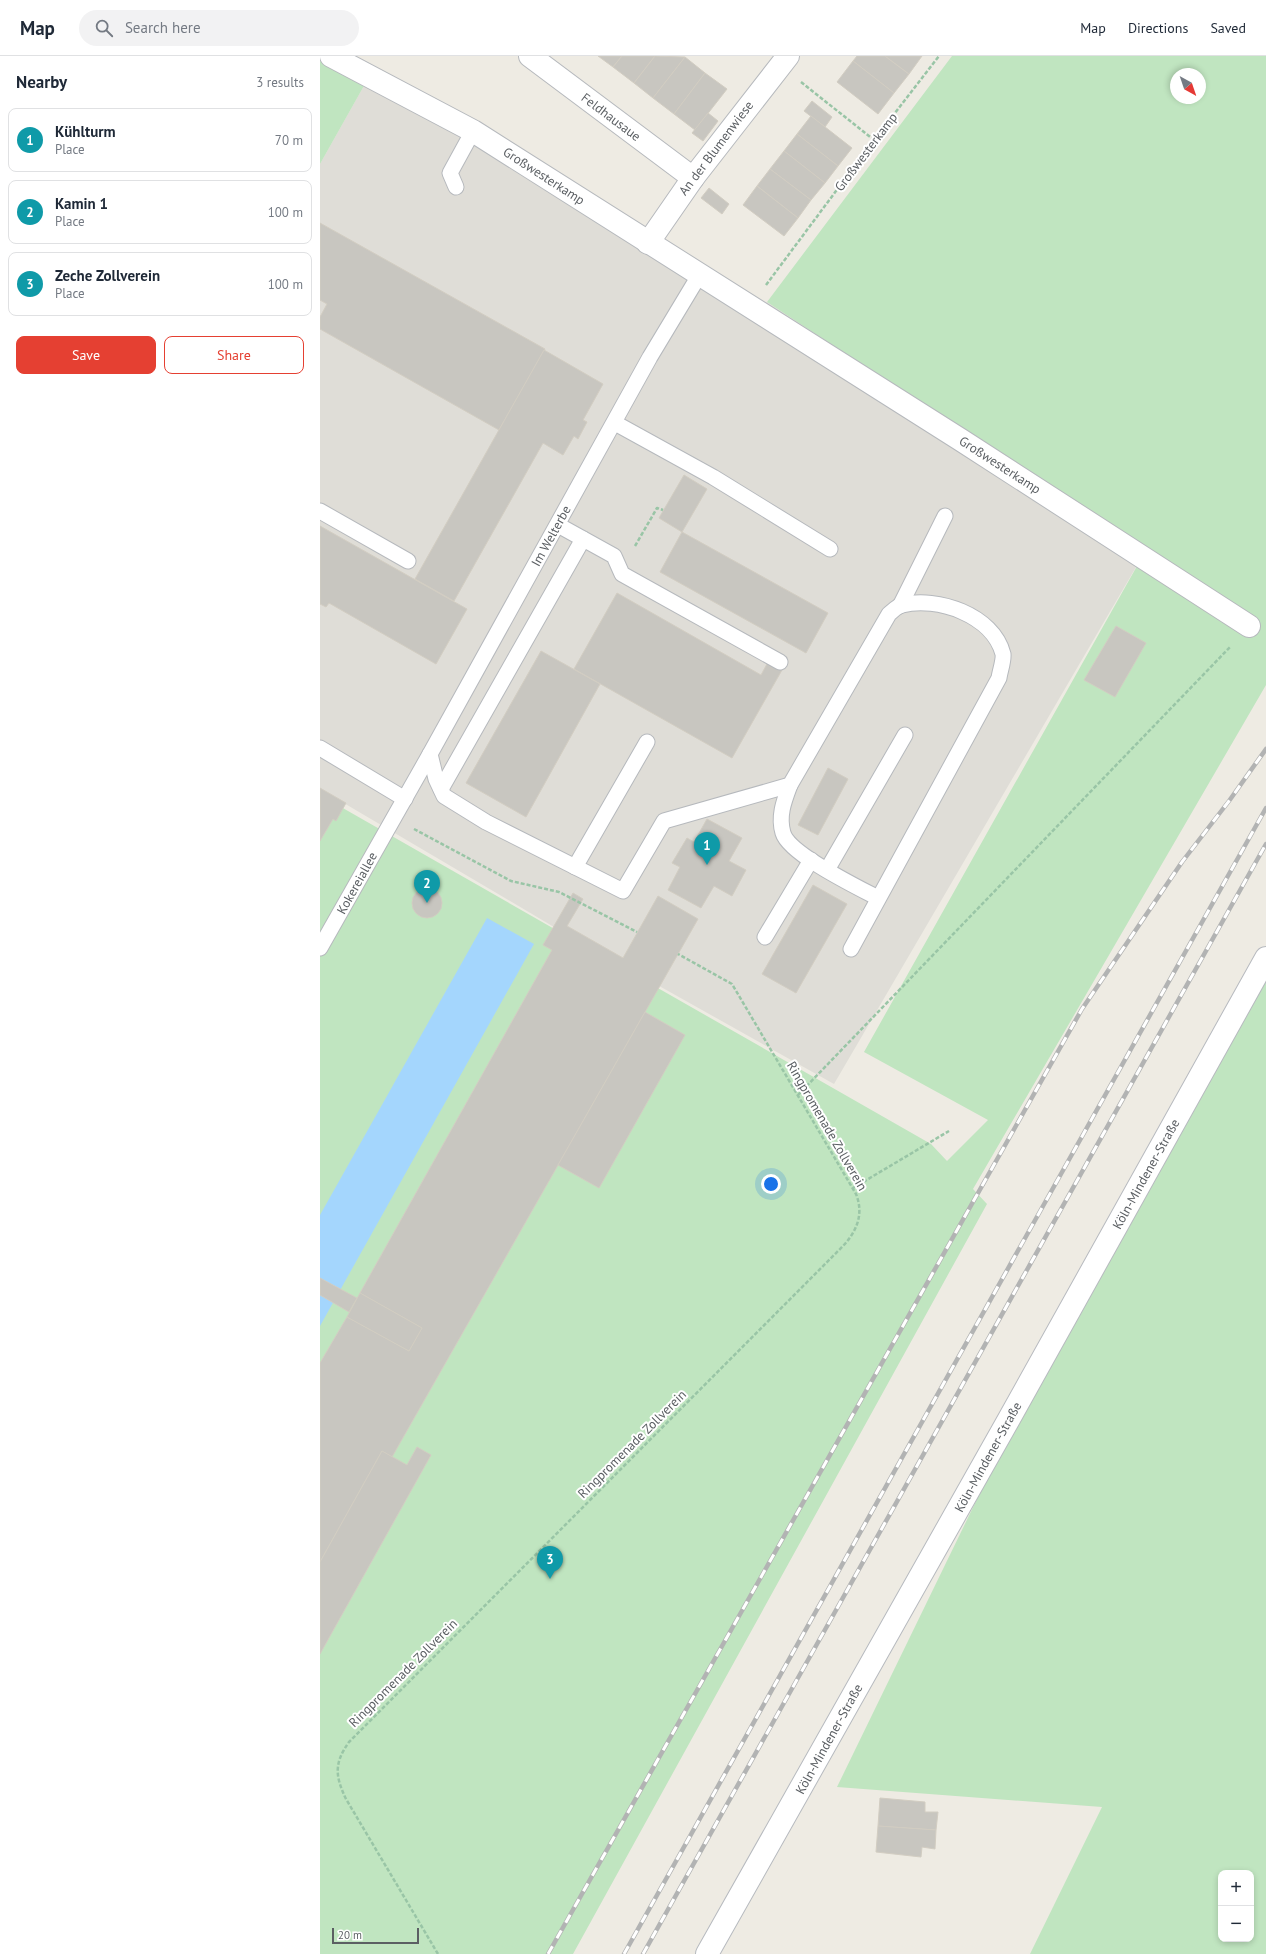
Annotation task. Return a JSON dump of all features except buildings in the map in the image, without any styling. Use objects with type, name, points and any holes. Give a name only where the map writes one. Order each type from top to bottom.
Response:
[{"type":"street","name":"Großwesterkamp","points":[[331,56],[473,131],[961,440],[1249,626]]},
{"type":"street","name":"Feldhausaue","points":[[530,56],[693,178]]},
{"type":"street","name":"An der Blumenwiese","points":[[648,243],[693,178],[784,61]]},
{"type":"street","name":"Köln-Mindener-Straße","points":[[707,1954],[1006,1426],[1266,958]]},
{"type":"lane","points":[[456,187],[450,173],[473,131]]},
{"type":"lane","name":"Im Welterbe","points":[[393,818],[615,423],[650,357],[700,274]]},
{"type":"lane","points":[[615,423],[713,477],[830,549]]},
{"type":"lane","points":[[320,512],[408,561]]},
{"type":"lane","points":[[900,606],[945,516]]},
{"type":"lane","points":[[558,525],[614,556],[622,574],[780,662]]},
{"type":"lane","points":[[441,789],[583,539]]},
{"type":"lane","points":[[851,949],[999,678],[1003,655],[997,638],[987,627],[966,612],[943,606],[917,603],[900,606],[889,614],[790,785],[781,813],[783,834],[796,851],[878,898]]},
{"type":"lane","points":[[827,870],[905,735]]},
{"type":"lane","points":[[575,867],[648,742]]},
{"type":"lane","points":[[320,748],[405,799]]},
{"type":"lane","points":[[430,754],[436,779],[444,796],[486,822],[623,891],[664,821],[790,785]]},
{"type":"lane","name":"Kokereiallee","points":[[320,948],[393,818]]},
{"type":"lane","points":[[765,937],[811,860]]},
{"type":"path","name":"Großwesterkamp","points":[[750,307],[874,140],[939,56]]},
{"type":"path","points":[[784,61],[874,140]]},
{"type":"path","points":[[616,560],[632,551],[656,508],[663,510]]},
{"type":"path","points":[[798,1095],[1249,626]]},
{"type":"path","points":[[393,818],[511,881],[559,892],[638,932]]},
{"type":"path","name":"Ringpromenade Zollverein","points":[[438,1954],[344,1794],[337,1774],[340,1755],[349,1742],[843,1246],[856,1230],[859,1219],[860,1205],[853,1188],[732,984],[678,954]]},
{"type":"path","points":[[853,1188],[949,1131]]},
{"type":"shaded area","points":[[365,84],[460,135],[752,321],[767,302],[876,374],[965,429],[1146,550],[834,1084],[554,927],[320,789],[320,164]]},
{"type":"green space","points":[[952,56],[1266,56],[1266,685],[973,1189],[987,1204],[573,1954],[320,1954],[320,795],[931,1144],[947,1161],[988,1120],[864,1052],[1146,550],[965,429],[876,374],[767,302]]},
{"type":"green space","points":[[320,61],[365,84],[320,164]]},
{"type":"green space","points":[[1266,968],[1266,1954],[1030,1954],[1102,1807],[837,1787],[1015,1421]]},
{"type":"water","points":[[487,918],[534,944],[320,1326],[320,1215]]},
{"type":"railway","points":[[548,1954],[1082,1009],[1182,862],[1229,801],[1266,749]]},
{"type":"railway","points":[[624,1954],[1266,808]]},
{"type":"railway","points":[[643,1954],[1266,844]]},
{"type":"place","name":"Kühlturm","points":[[707,865]]},
{"type":"place","name":"Kamin 1","points":[[427,903]]},
{"type":"place","name":"Zeche Zollverein","points":[[550,1579]]}]
